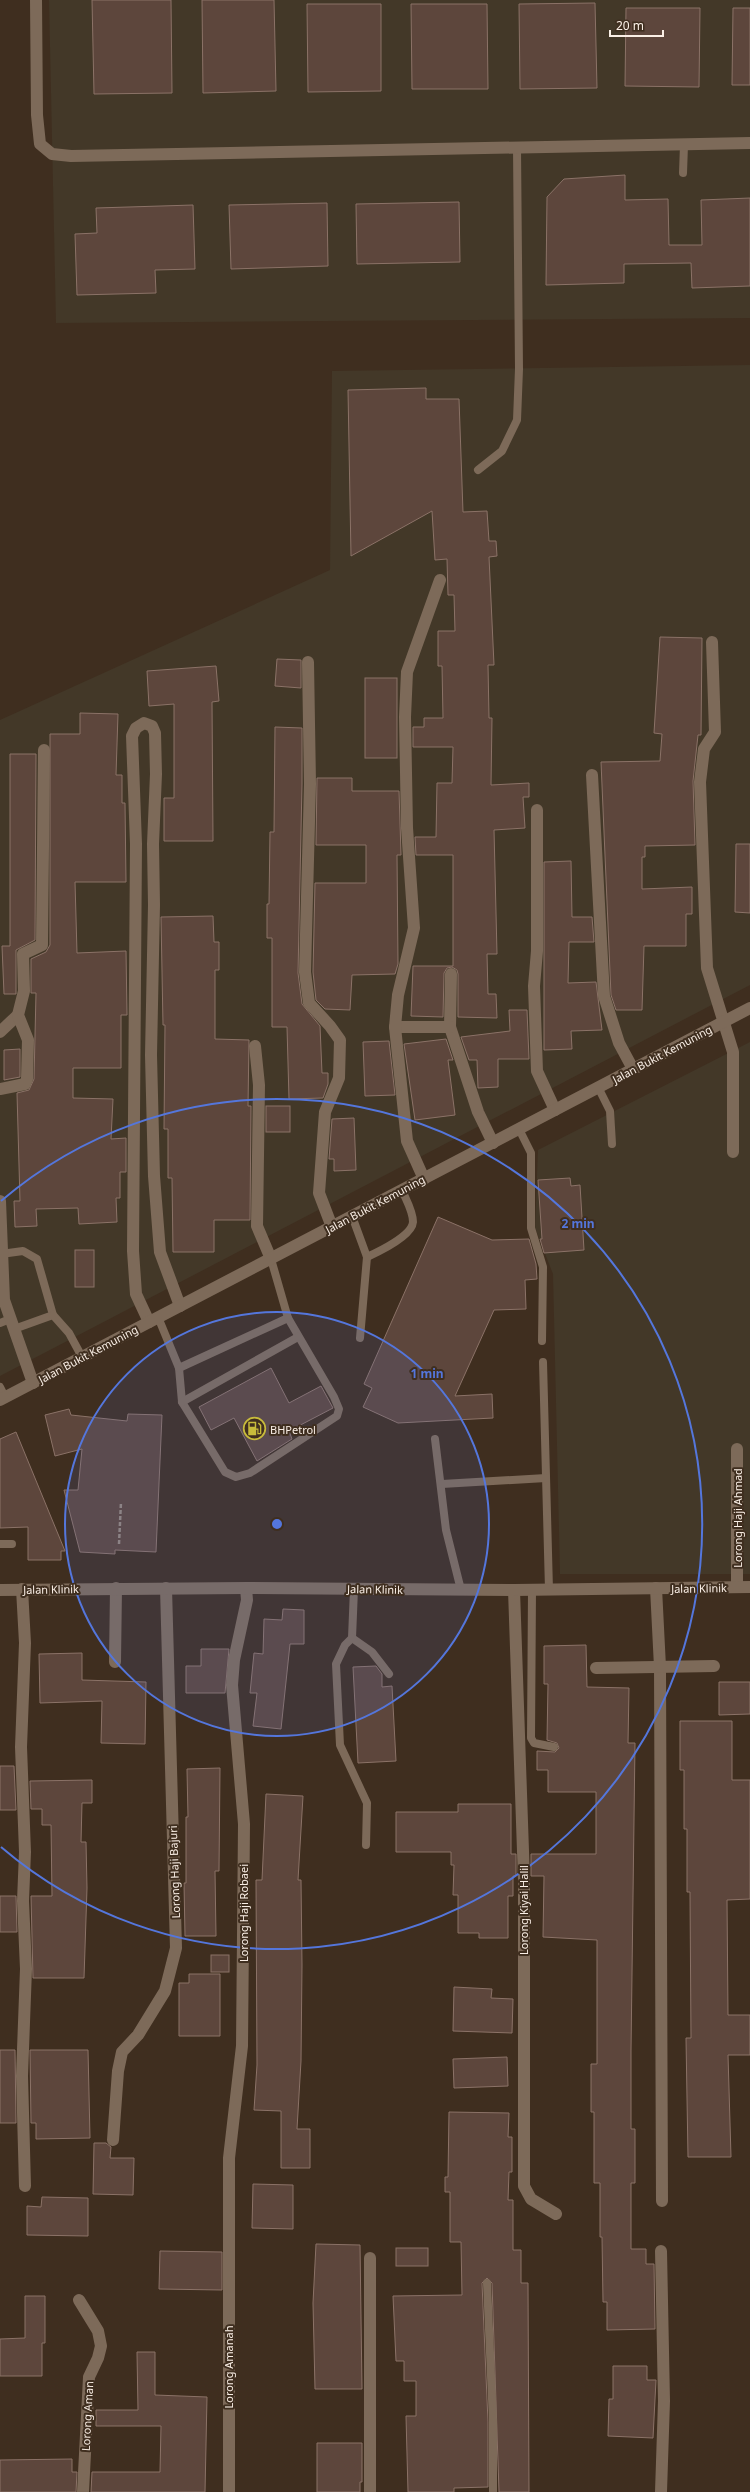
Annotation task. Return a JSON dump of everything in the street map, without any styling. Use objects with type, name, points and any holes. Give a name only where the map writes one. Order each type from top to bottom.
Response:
[{"type":"street","points":[[36,0],[37,115],[40,144],[52,154],[71,156],[750,143]]},
{"type":"street","points":[[424,1179],[406,1141],[395,1027],[398,996],[414,928],[406,828],[405,717],[407,672],[440,580]]},
{"type":"street","points":[[712,642],[715,732],[704,749],[700,782],[707,968],[725,1021],[733,1052],[733,1152]]},
{"type":"street","points":[[308,662],[310,784],[305,972],[309,1003],[330,1026],[340,1040],[339,1078],[325,1112],[319,1193],[332,1227]]},
{"type":"street","points":[[154,1320],[136,1294],[134,1276],[136,844],[132,736],[136,728],[144,723],[152,726],[155,733],[156,774],[153,844],[154,905],[151,1054],[154,1176],[160,1252],[180,1306]]},
{"type":"street","points":[[0,1032],[18,1015],[24,991],[23,954],[42,945],[44,750]]},
{"type":"street","points":[[592,775],[604,996],[619,1043],[633,1069]]},
{"type":"street","points":[[537,810],[537,951],[534,986],[537,1071],[555,1110]]},
{"type":"street","points":[[136,844],[153,844]]},
{"type":"street","points":[[451,974],[450,1027],[478,1112],[493,1143]]},
{"type":"street","name":"Jalan Bukit Kemuning","points":[[2,1395],[33,1383],[750,1008]]},
{"type":"street","points":[[0,1089],[25,1084],[27,1079],[28,1040],[18,1015]]},
{"type":"street","points":[[395,1027],[450,1027]]},
{"type":"street","points":[[254,1046],[259,1085],[257,1226],[271,1259]]},
{"type":"street","points":[[0,1201],[1,1254],[4,1300],[8,1324],[33,1383]]},
{"type":"street","name":"Lorong Haji Ahmad","points":[[737,1587],[738,1450]]},
{"type":"street","name":"Jalan Klinik","points":[[0,1590],[246,1588],[549,1590],[750,1587]]},
{"type":"street","points":[[115,1662],[116,1588]]},
{"type":"street","name":"Lorong Haji Bajuri","points":[[113,2140],[118,2071],[122,2052],[138,2035],[165,1991],[176,1948],[166,1588]]},
{"type":"street","name":"Lorong Haji Robaei","points":[[228,2240],[229,2158],[242,2046],[243,2022],[244,1824],[232,1685],[234,1660],[244,1613],[246,1588]]},
{"type":"street","points":[[656,1588],[660,1667],[662,2201]]},
{"type":"street","points":[[22,1589],[25,1643],[21,1747],[25,1852],[23,1901],[26,1969],[22,2076],[25,2186]]},
{"type":"street","name":"Lorong Kiyai Halil","points":[[514,1590],[524,1880],[524,2186],[531,2199],[556,2214]]},
{"type":"street","points":[[596,1668],[714,1666]]},
{"type":"street","name":"Lorong Amanah","points":[[228,2240],[229,2492]]},
{"type":"street","points":[[661,2250],[664,2401],[661,2492]]},
{"type":"street","points":[[370,2258],[370,2492]]},
{"type":"street","name":"Lorong Aman","points":[[79,2300],[98,2331],[101,2346],[98,2358],[89,2377],[83,2492]]},
{"type":"lane","points":[[683,173],[684,144]]},
{"type":"lane","points":[[478,470],[502,451],[517,420],[519,369],[517,148]]},
{"type":"lane","points":[[598,1087],[610,1111],[612,1144]]},
{"type":"lane","points":[[519,1129],[531,1153],[530,1228],[543,1266],[542,1340]]},
{"type":"lane","points":[[367,1257],[390,1245],[409,1232],[413,1224],[412,1214],[402,1190]]},
{"type":"lane","points":[[352,1216],[367,1257],[360,1338]]},
{"type":"lane","points":[[1,1254],[23,1251],[37,1259],[53,1315],[69,1333],[82,1357]]},
{"type":"lane","points":[[154,1320],[179,1368],[182,1402],[225,1472],[236,1477],[250,1473],[337,1416],[339,1409],[334,1397],[288,1318],[271,1259]]},
{"type":"lane","points":[[8,1324],[53,1315]]},
{"type":"lane","points":[[179,1368],[288,1318]]},
{"type":"lane","points":[[182,1402],[298,1337]]},
{"type":"lane","points":[[543,1362],[549,1590]]},
{"type":"lane","points":[[436,1439],[446,1530],[461,1590]]},
{"type":"lane","points":[[442,1484],[546,1478]]},
{"type":"lane","points":[[0,1544],[12,1544]]},
{"type":"lane","points":[[354,1589],[352,1638],[345,1645],[336,1664],[340,1745],[367,1803],[366,1845]]},
{"type":"lane","points":[[532,1590],[531,1738],[534,1742],[554,1747]]},
{"type":"lane","points":[[352,1638],[372,1652],[389,1674]]},
{"type":"lane","points":[[487,2283],[493,2422],[493,2492]]},
{"type":"path","points":[[119,1544],[121,1502]]},
{"type":"shaded area","points":[[49,0],[750,0],[750,318],[56,323]]},
{"type":"shaded area","points":[[750,365],[750,985],[0,1376],[0,720],[330,570],[332,371]]},
{"type":"shaded area","points":[[750,1042],[750,1574],[560,1574],[553,1274],[535,1228],[538,1150]]},
{"type":"building","points":[[92,0],[171,0],[172,93],[94,94]]},
{"type":"building","points":[[202,0],[274,0],[276,91],[203,93]]},
{"type":"building","points":[[595,3],[597,88],[520,89],[519,4]]},
{"type":"building","points":[[307,4],[381,4],[381,91],[308,92]]},
{"type":"building","points":[[411,4],[487,4],[488,89],[412,89]]},
{"type":"building","points":[[626,8],[700,8],[699,87],[625,86]]},
{"type":"building","points":[[733,8],[750,8],[750,85],[732,85]]},
{"type":"building","points":[[625,175],[625,200],[668,199],[669,245],[702,245],[701,200],[750,198],[750,286],[692,288],[691,263],[624,264],[624,283],[546,285],[547,197],[564,179]]},
{"type":"building","points":[[459,202],[460,262],[357,264],[356,204]]},
{"type":"building","points":[[327,203],[328,266],[231,269],[229,205]]},
{"type":"building","points":[[193,205],[195,269],[155,270],[156,293],[77,295],[75,234],[97,233],[96,208]]},
{"type":"building","points":[[426,388],[426,399],[459,399],[463,512],[487,511],[489,541],[496,541],[497,556],[489,557],[494,665],[488,665],[489,718],[492,718],[491,785],[529,783],[529,797],[523,797],[525,828],[494,830],[497,954],[487,954],[488,994],[496,994],[497,1018],[458,1017],[458,974],[457,970],[452,967],[447,968],[444,973],[443,1017],[411,1016],[413,966],[453,966],[453,855],[416,855],[415,837],[436,837],[437,783],[452,783],[453,747],[413,747],[413,727],[424,727],[424,718],[443,718],[442,666],[438,666],[438,631],[455,631],[454,595],[448,595],[447,559],[435,560],[432,511],[351,556],[348,390]]},
{"type":"building","points":[[660,637],[702,638],[701,735],[698,735],[693,781],[695,845],[645,846],[645,857],[642,857],[642,889],[692,887],[692,914],[686,914],[686,946],[644,946],[642,1010],[616,1010],[611,995],[601,762],[660,761],[662,734],[654,733]]},
{"type":"building","points":[[277,659],[301,660],[301,688],[275,686]]},
{"type":"building","points":[[216,666],[219,701],[212,702],[213,841],[164,841],[164,798],[174,798],[174,704],[149,706],[147,671]]},
{"type":"building","points":[[365,678],[397,678],[397,758],[365,758]]},
{"type":"building","points":[[80,713],[118,714],[116,775],[122,775],[122,803],[125,803],[126,882],[75,882],[77,953],[126,951],[127,1015],[121,1015],[121,1068],[73,1068],[73,1098],[113,1099],[111,1139],[126,1138],[126,1172],[120,1172],[120,1198],[116,1198],[117,1222],[79,1224],[78,1208],[36,1209],[37,1226],[15,1227],[14,1201],[20,1201],[17,1093],[29,1090],[34,1079],[36,993],[31,993],[31,959],[46,952],[50,945],[50,734],[80,734]]},
{"type":"building","points":[[275,727],[302,728],[298,973],[302,1004],[320,1026],[322,1073],[328,1073],[328,1084],[323,1098],[289,1099],[287,1027],[272,1027],[272,938],[267,938],[267,904],[269,904],[270,832],[274,832]]},
{"type":"building","points":[[10,754],[36,754],[35,940],[16,950],[16,994],[4,994],[2,946],[10,946]]},
{"type":"building","points":[[317,778],[352,778],[352,791],[399,791],[401,855],[397,855],[398,964],[395,974],[352,975],[350,1010],[325,1009],[316,1000],[313,972],[315,883],[366,883],[366,845],[316,845]]},
{"type":"building","points":[[736,844],[750,844],[750,913],[735,912]]},
{"type":"building","points":[[571,861],[572,917],[592,917],[594,942],[569,942],[568,983],[596,982],[602,1030],[571,1031],[572,1049],[544,1050],[544,862]]},
{"type":"building","points":[[213,916],[214,942],[219,942],[219,970],[215,970],[215,1039],[249,1040],[248,1106],[251,1106],[250,1220],[214,1220],[214,1252],[173,1252],[172,1178],[168,1178],[168,1129],[164,1129],[165,1025],[163,1025],[161,917]]},
{"type":"building","points":[[509,1010],[527,1010],[529,1059],[498,1059],[498,1087],[478,1088],[477,1060],[469,1060],[461,1037],[510,1031]]},
{"type":"building","points":[[446,1039],[453,1060],[448,1060],[455,1115],[415,1120],[404,1044]]},
{"type":"building","points":[[389,1041],[395,1095],[365,1096],[363,1042]]},
{"type":"building","points":[[20,1049],[20,1077],[4,1080],[4,1050]]},
{"type":"building","points":[[266,1106],[290,1106],[290,1132],[266,1132]]},
{"type":"building","points":[[354,1118],[356,1170],[334,1171],[334,1159],[329,1159],[332,1119]]},
{"type":"building","points":[[570,1178],[571,1186],[580,1185],[584,1250],[544,1253],[540,1239],[542,1239],[538,1180]]},
{"type":"building","points":[[438,1217],[492,1240],[529,1239],[536,1264],[537,1279],[525,1280],[526,1309],[494,1310],[455,1396],[492,1394],[493,1418],[398,1423],[363,1407],[372,1388],[364,1384]]},
{"type":"building","points":[[75,1250],[94,1250],[94,1287],[75,1287]]},
{"type":"building","points":[[271,1368],[289,1403],[321,1386],[333,1408],[289,1431],[292,1439],[257,1461],[234,1418],[211,1430],[199,1407]]},
{"type":"building","points":[[69,1409],[71,1415],[127,1421],[128,1414],[162,1415],[156,1552],[115,1550],[115,1554],[80,1552],[64,1490],[78,1490],[82,1449],[55,1456],[45,1415]]},
{"type":"building","points":[[16,1432],[65,1551],[61,1551],[61,1560],[28,1560],[28,1527],[0,1528],[0,1439]]},
{"type":"building","points":[[283,1609],[304,1610],[304,1644],[290,1644],[281,1729],[253,1726],[257,1693],[250,1693],[254,1653],[263,1654],[264,1619],[282,1620]]},
{"type":"building","points":[[586,1645],[587,1687],[629,1688],[628,1743],[635,1743],[631,2129],[635,2129],[635,2183],[631,2183],[631,2249],[646,2249],[646,2264],[654,2264],[655,2329],[607,2330],[607,2302],[603,2302],[602,2237],[600,2237],[600,2183],[594,2183],[594,2112],[591,2112],[591,2064],[597,2064],[597,1940],[543,1937],[544,1876],[531,1876],[531,1854],[596,1854],[596,1792],[548,1792],[548,1770],[537,1770],[537,1751],[555,1752],[559,1748],[557,1743],[547,1740],[548,1684],[544,1684],[544,1646]]},
{"type":"building","points":[[201,1649],[229,1649],[225,1693],[186,1693],[186,1666],[201,1666]]},
{"type":"building","points":[[82,1653],[82,1680],[146,1682],[145,1744],[101,1743],[102,1701],[40,1703],[39,1654]]},
{"type":"building","points":[[376,1666],[382,1674],[382,1687],[392,1686],[396,1761],[358,1763],[353,1667]]},
{"type":"building","points":[[719,1682],[750,1682],[750,1714],[719,1715]]},
{"type":"building","points":[[680,1721],[732,1721],[732,1780],[750,1780],[750,1899],[727,1900],[728,2015],[750,2015],[750,2055],[728,2055],[731,2157],[688,2157],[686,2038],[691,2038],[690,1892],[687,1892],[687,1829],[684,1829],[684,1770],[680,1770]]},
{"type":"building","points":[[0,1766],[14,1766],[16,1810],[0,1810]]},
{"type":"building","points":[[220,1768],[219,1871],[215,1871],[216,1936],[185,1936],[184,1883],[186,1883],[186,1817],[188,1817],[187,1769]]},
{"type":"building","points":[[92,1780],[92,1803],[82,1803],[81,1842],[86,1842],[87,1888],[84,1978],[33,1978],[31,1896],[52,1896],[51,1825],[42,1825],[42,1809],[31,1809],[30,1781]]},
{"type":"building","points":[[266,1794],[303,1796],[298,1880],[301,1880],[302,1965],[301,2061],[297,2129],[310,2129],[310,2168],[281,2168],[281,2111],[254,2110],[257,2065],[256,1880],[262,1880]]},
{"type":"building","points":[[458,1804],[511,1804],[511,1854],[516,1854],[516,1876],[513,1876],[513,1896],[508,1896],[508,1938],[479,1938],[479,1933],[458,1933],[458,1895],[453,1895],[454,1865],[451,1865],[451,1852],[396,1852],[396,1812],[458,1812]]},
{"type":"building","points":[[0,1896],[16,1896],[17,1932],[0,1932]]},
{"type":"building","points":[[211,1955],[229,1955],[229,1972],[211,1972]]},
{"type":"building","points":[[189,1974],[220,1974],[220,2036],[179,2036],[179,1983],[189,1983]]},
{"type":"building","points":[[454,1987],[492,1989],[491,1998],[513,1999],[512,2033],[453,2031]]},
{"type":"building","points":[[0,2050],[15,2050],[16,2123],[0,2123]]},
{"type":"building","points":[[30,2050],[88,2050],[90,2138],[36,2139],[36,2123],[31,2123]]},
{"type":"building","points":[[507,2057],[508,2086],[454,2088],[453,2059]]},
{"type":"building","points":[[449,2112],[509,2113],[508,2137],[512,2137],[512,2172],[509,2172],[508,2200],[513,2200],[513,2250],[521,2250],[521,2283],[528,2283],[529,2492],[499,2492],[492,2283],[487,2278],[482,2283],[488,2422],[488,2487],[454,2488],[454,2492],[408,2492],[406,2416],[416,2416],[416,2381],[404,2381],[404,2361],[396,2361],[393,2296],[462,2295],[461,2242],[450,2242],[450,2192],[445,2192],[445,2177],[448,2177]]},
{"type":"building","points":[[94,2143],[106,2143],[111,2147],[110,2158],[134,2158],[133,2195],[93,2194]]},
{"type":"building","points":[[253,2184],[293,2185],[293,2229],[252,2228]]},
{"type":"building","points":[[42,2197],[88,2198],[88,2236],[27,2235],[27,2206],[41,2207]]},
{"type":"building","points":[[316,2244],[360,2245],[362,2389],[315,2389],[313,2303]]},
{"type":"building","points":[[396,2248],[428,2248],[428,2266],[396,2266]]},
{"type":"building","points":[[160,2251],[222,2252],[222,2290],[159,2289]]},
{"type":"building","points":[[25,2296],[45,2296],[45,2343],[42,2343],[42,2376],[0,2376],[0,2339],[25,2338]]},
{"type":"building","points":[[137,2352],[155,2352],[155,2395],[207,2397],[205,2492],[91,2492],[92,2472],[160,2472],[161,2426],[96,2426],[96,2410],[138,2410]]},
{"type":"building","points":[[613,2366],[647,2366],[647,2380],[656,2380],[653,2438],[608,2436],[609,2399],[613,2399]]},
{"type":"building","points":[[317,2443],[362,2443],[362,2482],[360,2482],[360,2492],[317,2492]]},
{"type":"building","points":[[72,2459],[72,2472],[77,2472],[76,2492],[0,2492],[0,2460]]},
{"type":"place","name":"BHPetrol","points":[[255,1429]]}]
